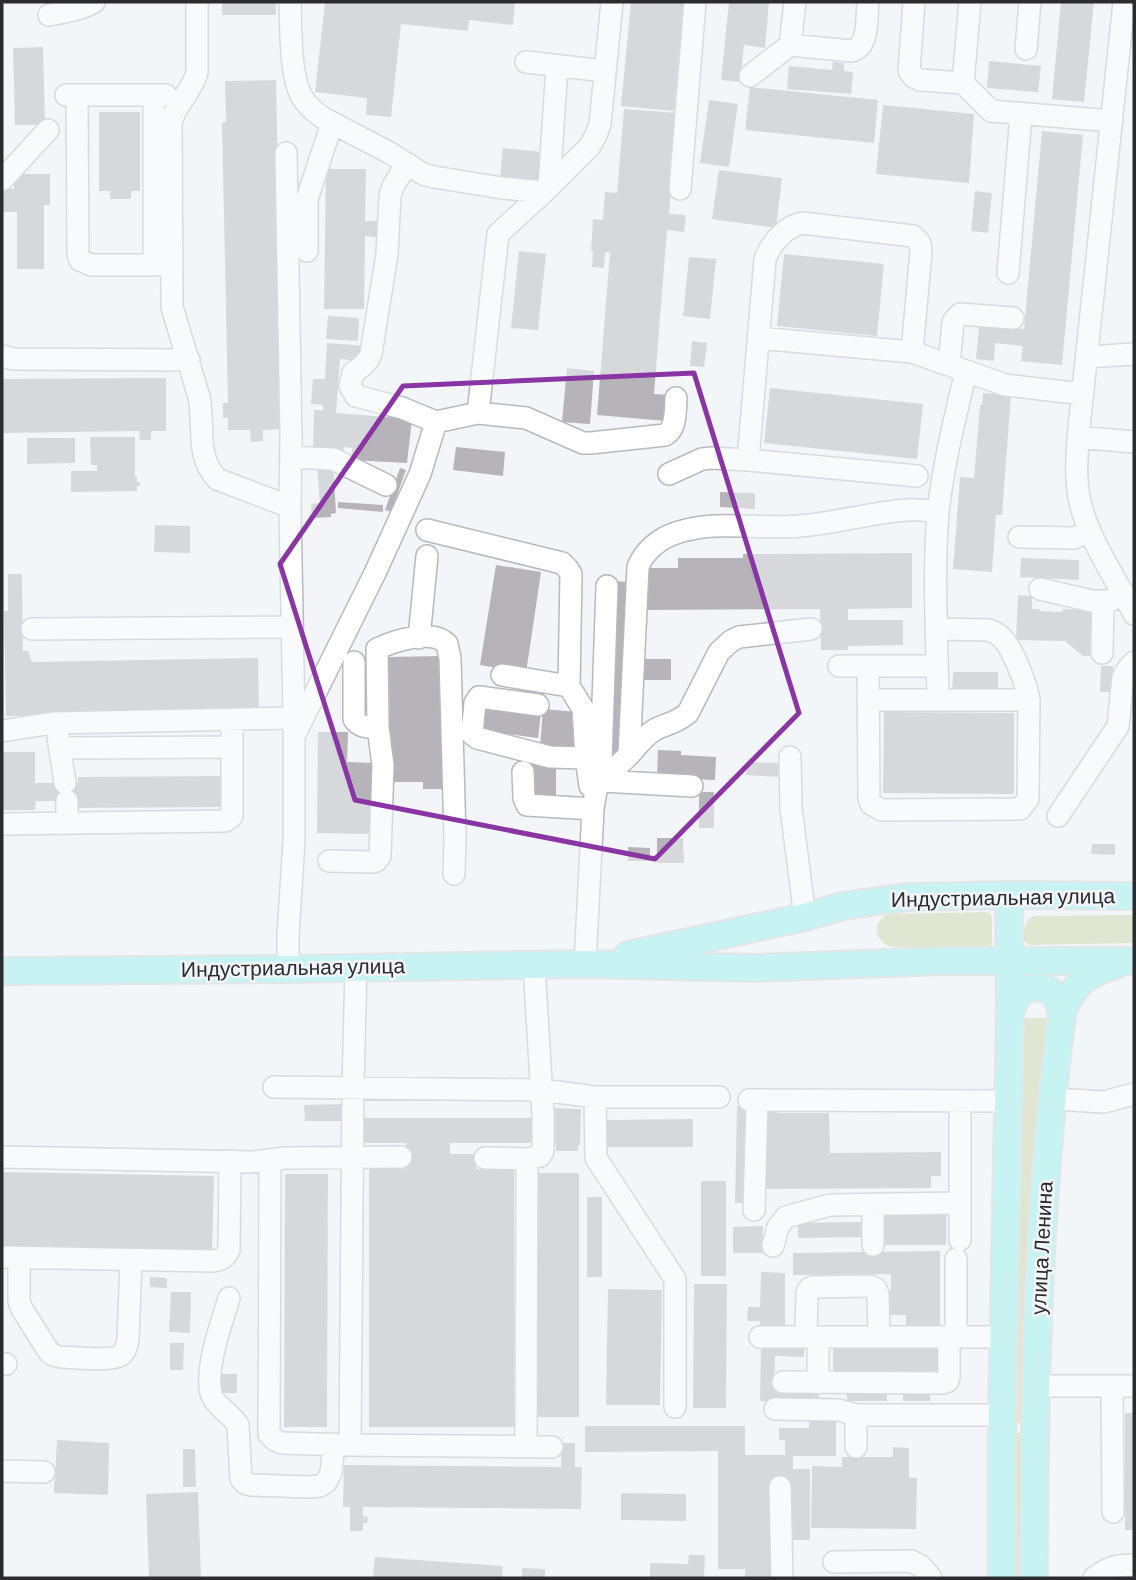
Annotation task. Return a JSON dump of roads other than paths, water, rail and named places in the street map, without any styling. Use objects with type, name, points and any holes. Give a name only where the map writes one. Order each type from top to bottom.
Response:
[{"type":"main road","name":"улица Ленина","points":[[1002,1578],[1002,1415],[1010,1013],[1009,895]]},
{"type":"main road","name":"Индустриальная улица","points":[[585,964],[805,917],[843,906],[910,897],[1134,896]]},
{"type":"main road","name":"Индустриальная улица","points":[[2,971],[534,964],[756,968],[940,961],[1134,962]]},
{"type":"main road","points":[[940,961],[966,968],[987,979],[1001,992],[1010,1013]]},
{"type":"main road","name":"улица Ленина","points":[[1034,1578],[1035,1386],[1043,1208],[1062,1014],[1072,992],[1083,980],[1109,967],[1134,962]]},
{"type":"main road","points":[[1010,1013],[1020,993],[1035,987],[1051,991],[1061,1004],[1062,1014]]},
{"type":"street","points":[[49,15],[73,11],[94,2]]},
{"type":"street","points":[[163,265],[171,122],[197,72],[197,2]]},
{"type":"street","points":[[290,2],[294,66],[300,92],[309,107],[317,113],[423,174],[502,188],[546,189]]},
{"type":"street","points":[[498,234],[590,146],[596,135],[600,124],[612,2]]},
{"type":"street","points":[[680,189],[695,2]]},
{"type":"street","points":[[790,45],[795,2]]},
{"type":"street","points":[[750,76],[790,45],[857,50],[864,41],[868,2]]},
{"type":"street","points":[[915,2],[909,71],[914,77],[920,80],[963,83],[988,110],[995,112],[1112,121]]},
{"type":"street","points":[[963,83],[970,2]]},
{"type":"street","points":[[1026,49],[1030,2]]},
{"type":"street","points":[[1124,2],[1127,53],[1112,121],[1077,458],[1080,502],[1090,531],[1134,614]]},
{"type":"street","points":[[526,62],[605,71]]},
{"type":"street","points":[[546,189],[558,66]]},
{"type":"street","points":[[163,265],[91,265],[80,260],[71,95],[186,95]]},
{"type":"street","points":[[154,95],[163,265],[172,307],[199,397],[202,447],[209,470],[217,480],[290,507]]},
{"type":"street","points":[[1008,273],[1021,114]]},
{"type":"street","points":[[307,251],[307,199],[332,123]]},
{"type":"street","points":[[2,180],[48,130]]},
{"type":"street","points":[[286,153],[294,727],[294,841],[288,969]]},
{"type":"street","points":[[407,164],[390,196],[387,254],[371,354],[364,366],[353,373],[350,386],[356,396],[402,408],[436,422],[478,413],[526,418],[576,440],[591,443],[670,433],[673,428],[676,398]]},
{"type":"street","points":[[478,413],[502,188]]},
{"type":"street","points":[[748,460],[765,259],[768,251],[786,230],[802,223],[913,236],[920,243],[921,251],[912,352]]},
{"type":"street","points":[[938,700],[935,562],[938,512],[958,368],[953,322],[960,314],[966,313],[1013,318]]},
{"type":"street","points":[[758,338],[912,352],[1005,385],[1083,394]]},
{"type":"street","points":[[1087,357],[1134,354]]},
{"type":"street","points":[[2,356],[13,359],[189,360]]},
{"type":"street","points":[[294,727],[344,657],[375,573],[420,474],[436,422]]},
{"type":"street","points":[[1078,437],[1134,442]]},
{"type":"street","points":[[291,457],[333,459],[386,485]]},
{"type":"street","points":[[669,474],[702,459],[712,458],[917,476]]},
{"type":"street","points":[[629,754],[638,567],[647,551],[667,537],[694,528],[800,526],[906,510],[938,512]]},
{"type":"street","points":[[428,530],[562,563],[568,568],[569,686],[583,709],[593,809]]},
{"type":"street","points":[[1019,537],[1074,538],[1090,531]]},
{"type":"street","points":[[419,638],[427,556]]},
{"type":"street","points":[[585,964],[593,809],[601,760],[607,586]]},
{"type":"street","points":[[1040,589],[1103,601],[1110,601],[1124,593]]},
{"type":"street","points":[[1102,653],[1103,601]]},
{"type":"street","points":[[32,629],[291,627]]},
{"type":"street","points":[[599,784],[648,734],[688,713],[719,652],[731,640],[811,629]]},
{"type":"street","points":[[869,666],[871,804],[882,810],[1020,809],[1028,799],[1030,700],[1027,686],[1004,640],[997,633],[989,630],[937,629]]},
{"type":"street","points":[[344,657],[406,638],[438,637],[447,644],[450,651],[454,874]]},
{"type":"street","points":[[329,861],[372,862],[380,856],[383,765],[378,727],[377,649]]},
{"type":"street","points":[[344,657],[354,719],[363,727],[378,727]]},
{"type":"street","points":[[1058,816],[1118,726],[1124,677],[1134,662]]},
{"type":"street","points":[[839,666],[937,666]]},
{"type":"street","points":[[502,675],[569,686]]},
{"type":"street","points":[[538,705],[479,698],[475,703],[472,734],[477,738],[542,755],[586,758]]},
{"type":"street","points":[[869,700],[1030,700]]},
{"type":"street","points":[[2,732],[53,723],[232,719],[294,727]]},
{"type":"street","points":[[2,824],[66,802],[213,821],[229,820],[232,816],[232,719]]},
{"type":"street","points":[[53,723],[60,748],[66,802]]},
{"type":"street","points":[[60,748],[232,747]]},
{"type":"street","points":[[790,757],[791,808],[805,917]]},
{"type":"street","points":[[523,772],[524,798],[527,805],[593,809]]},
{"type":"street","points":[[599,784],[692,786]]},
{"type":"street","points":[[485,1158],[527,1159],[540,1156],[543,1151],[534,964]]},
{"type":"street","points":[[229,1298],[212,1359],[210,1388],[215,1401],[238,1425],[241,1479],[251,1485],[320,1486],[331,1474],[342,1445],[356,967]]},
{"type":"street","points":[[274,1087],[542,1090],[595,1097],[719,1097]]},
{"type":"street","points":[[1053,1099],[1104,1102],[1134,1094]]},
{"type":"street","points":[[595,1097],[596,1158],[675,1279],[675,1407]]},
{"type":"street","points":[[754,1210],[753,1100],[1008,1101]]},
{"type":"street","points":[[783,1382],[948,1381],[960,1203],[960,1101]]},
{"type":"street","points":[[2,1157],[251,1162],[284,1158],[401,1157]]},
{"type":"street","points":[[526,1446],[527,1159]]},
{"type":"street","points":[[270,1160],[269,1434],[282,1443],[552,1447]]},
{"type":"street","points":[[131,1260],[128,1340],[122,1354],[114,1358],[60,1357],[48,1352],[22,1309],[10,1257],[220,1260],[229,1250],[230,1161]]},
{"type":"street","points":[[773,1246],[778,1227],[786,1217],[830,1205],[960,1203]]},
{"type":"street","points":[[873,1204],[873,1245]]},
{"type":"street","points":[[818,1382],[808,1289],[870,1286],[876,1289],[878,1337]]},
{"type":"street","points":[[760,1336],[1004,1337]]},
{"type":"street","points":[[1035,1386],[1134,1385]]},
{"type":"street","points":[[1112,1386],[1113,1512]]},
{"type":"street","points":[[775,1409],[839,1409],[856,1415],[1002,1415]]},
{"type":"street","points":[[856,1415],[856,1447]]},
{"type":"street","points":[[2,1471],[44,1472]]},
{"type":"street","points":[[780,1487],[782,1578]]},
{"type":"street","points":[[834,1562],[911,1561],[922,1566],[931,1578]]},
{"type":"street","points":[[1094,1578],[1117,1565],[1134,1565]]},
{"type":"street","points":[[1116,1578],[1134,1577]]}]
